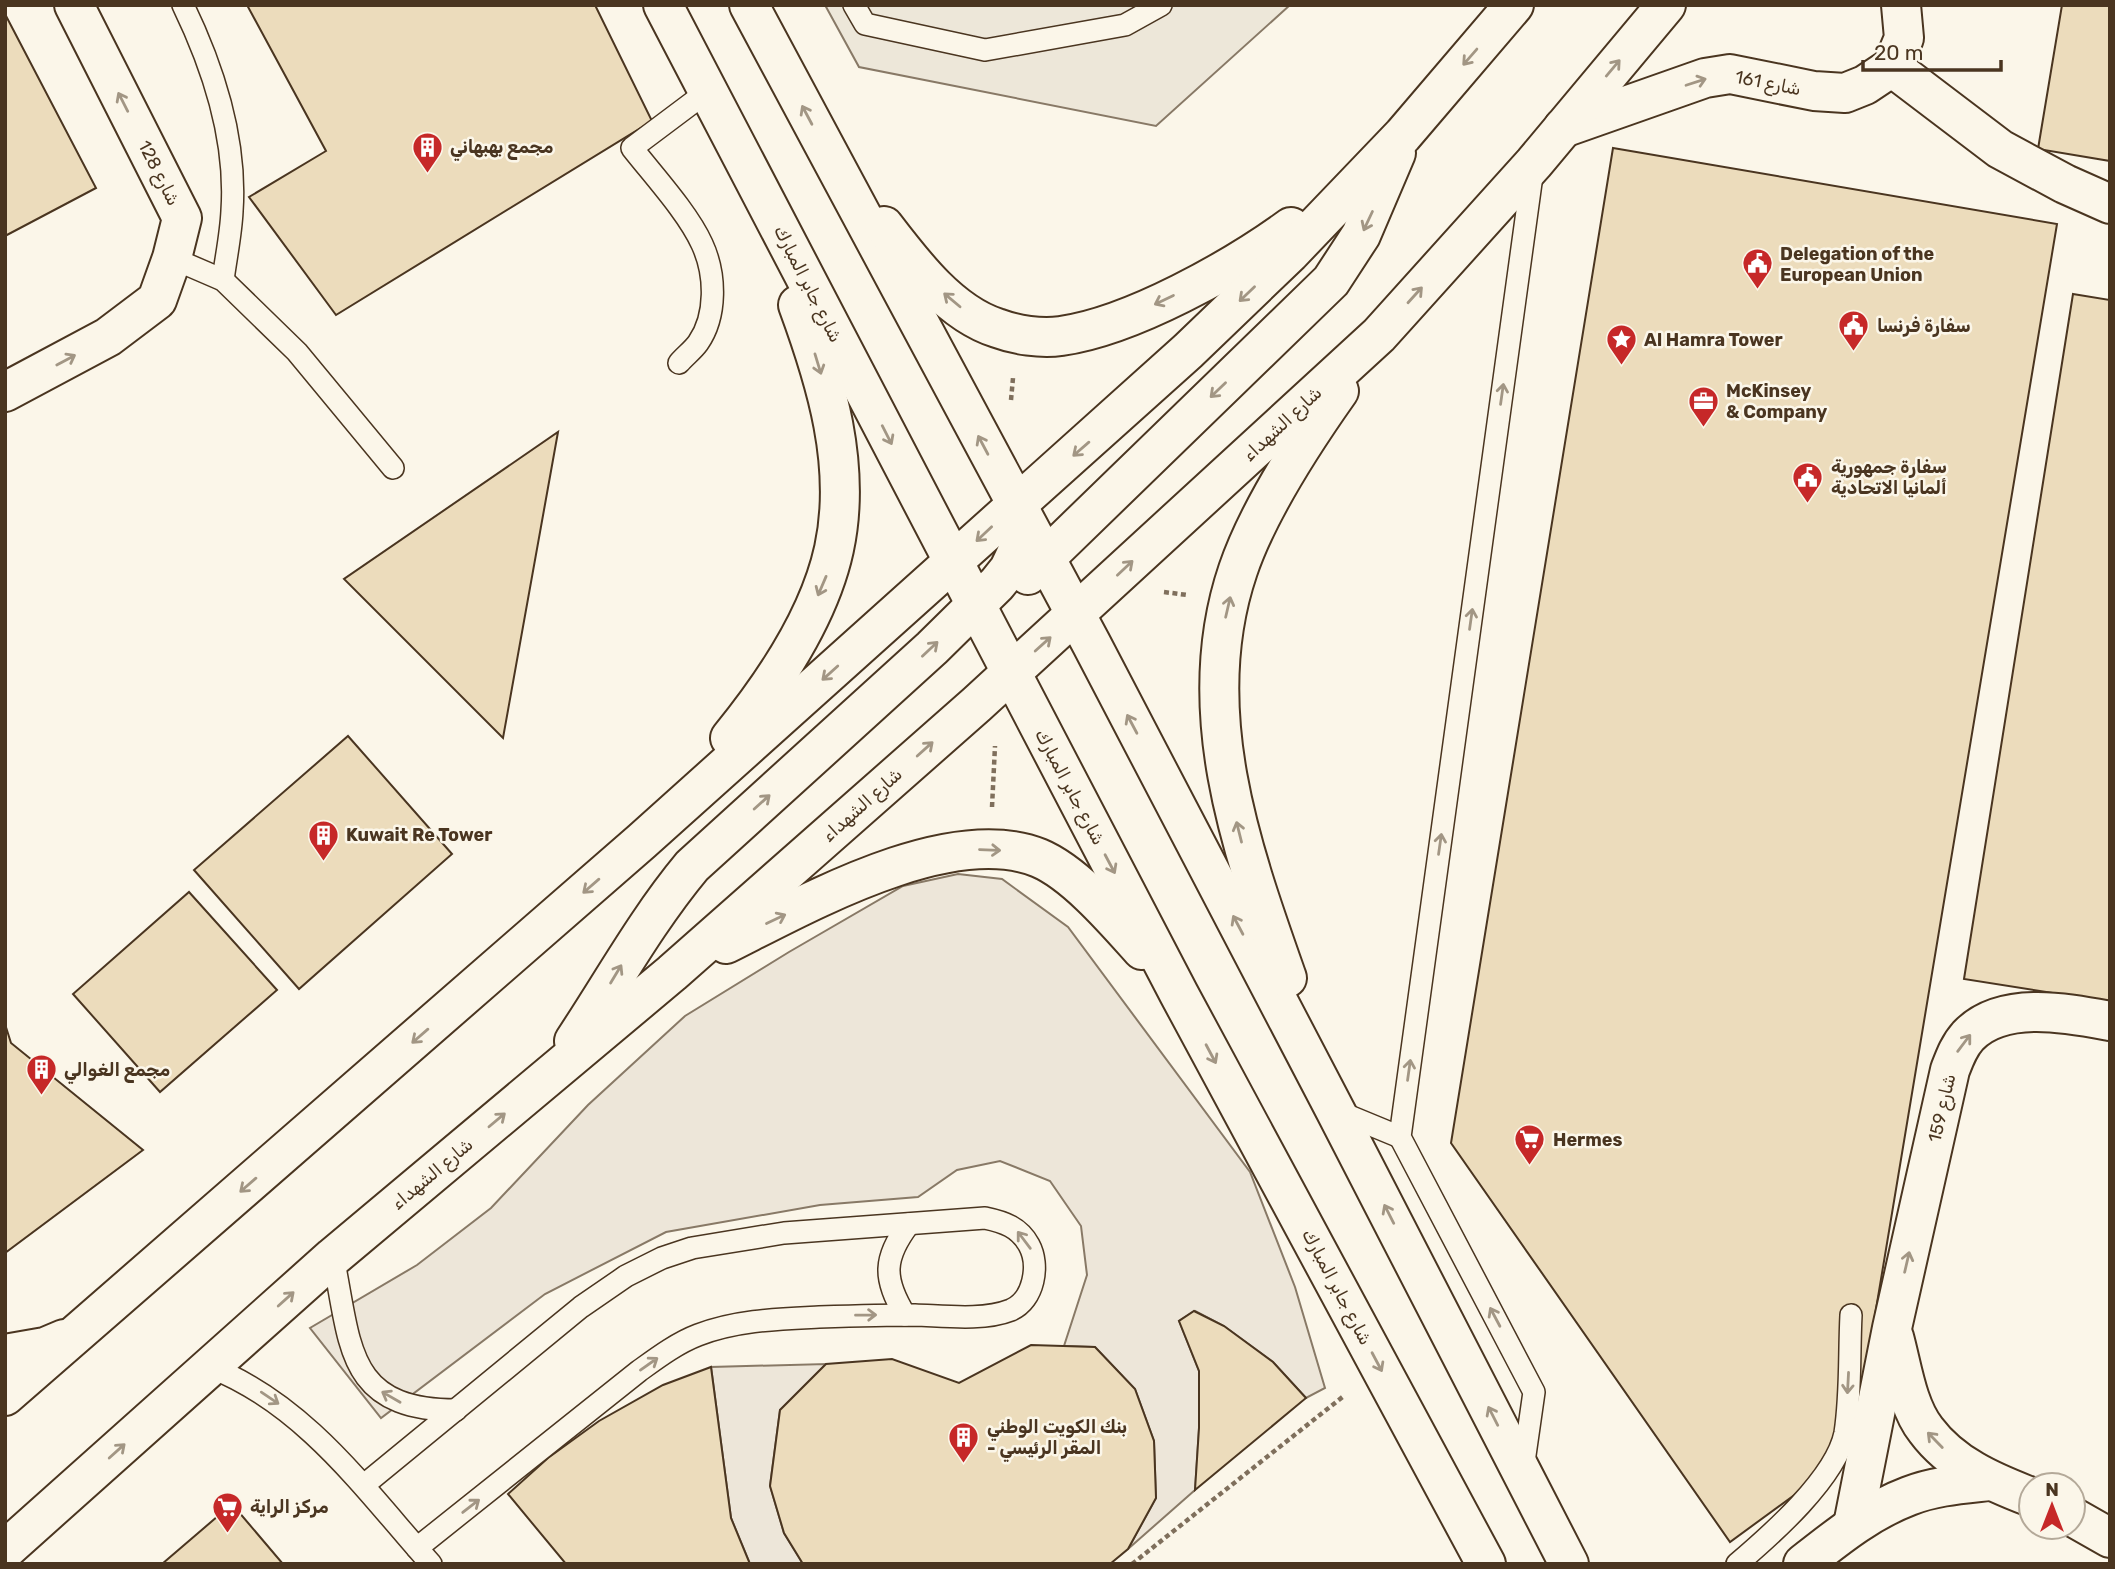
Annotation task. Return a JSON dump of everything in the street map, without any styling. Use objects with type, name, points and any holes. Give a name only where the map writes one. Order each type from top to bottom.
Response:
[{"type":"main road","name":"شارع 128","points":[[5,392],[108,337],[157,300],[182,218],[74,5]]},
{"type":"main road","name":"شارع جابر المبارك","points":[[663,5],[1179,994],[1486,1564]]},
{"type":"main road","points":[[749,5],[1075,615],[1334,1108],[1569,1564]]},
{"type":"main road","points":[[5,1396],[642,841],[1188,351],[1290,253],[1404,135],[1514,5]]},
{"type":"main road","name":"شارع الشهداء","points":[[5,1550],[333,1257],[672,973],[1075,615],[1379,335],[1534,163],[1666,5]]},
{"type":"main road","points":[[1901,5],[1904,38],[1892,67],[2000,149],[2065,184],[2110,204]]},
{"type":"main road","name":"شارع 161","points":[[1563,128],[1706,78],[1730,74],[1814,91],[1845,93],[1865,85],[1892,67]]},
{"type":"main road","points":[[1010,673],[1002,639],[1004,611],[1012,593],[1044,558],[1331,281],[1368,221],[1404,135]]},
{"type":"main road","points":[[826,151],[897,244],[950,300],[975,318],[997,328],[1041,336],[1060,336],[1119,320],[1219,273],[1266,245],[1366,173]]},
{"type":"main road","points":[[642,841],[760,702],[785,664],[804,629],[834,548],[840,501],[839,475],[828,398],[807,330],[745,161]]},
{"type":"main road","points":[[1334,1108],[1242,845],[1224,754],[1218,679],[1229,602],[1251,537],[1318,420],[1379,335]]},
{"type":"main road","points":[[553,1073],[673,888],[692,866],[932,648],[997,584],[1014,561],[1020,531],[1015,505]]},
{"type":"main road","points":[[672,973],[770,922],[888,870],[944,853],[990,849],[1023,853],[1040,859],[1072,880],[1139,947],[1179,994]]},
{"type":"main road","name":"شارع 159","points":[[1853,1525],[1892,1328],[1950,1070],[1962,1043],[1976,1028],[2006,1016],[2037,1013],[2087,1016],[2110,1021]]},
{"type":"main road","name":"شارع 159","points":[[1892,1328],[1912,1401],[1925,1429],[1949,1454],[1989,1481],[2017,1492]]},
{"type":"main road","points":[[5,1354],[45,1348],[81,1331]]},
{"type":"main road","name":"شارع 159","points":[[1803,1564],[1853,1525],[1908,1496],[1948,1485],[1989,1481]]},
{"type":"main road","points":[[5,1513],[66,1497]]},
{"type":"main road","points":[[2087,1525],[2110,1538]]},
{"type":"lane","points":[[183,5],[202,44],[219,96],[230,147],[232,210],[223,280]]},
{"type":"lane","points":[[854,5],[865,24],[985,51],[1125,25],[1161,5]]},
{"type":"lane","points":[[679,363],[698,342],[709,319],[712,294],[708,265],[703,245],[692,225],[632,148],[708,91]]},
{"type":"lane","points":[[1522,1473],[1534,1392],[1400,1137],[1534,163]]},
{"type":"lane","points":[[172,258],[223,280],[297,352],[393,468]]},
{"type":"lane","points":[[1334,1108],[1400,1137]]},
{"type":"lane","points":[[209,1367],[235,1377],[282,1406],[364,1485],[424,1556],[639,1371],[698,1335],[772,1318],[973,1316],[1013,1309],[1028,1294],[1035,1274],[1033,1254],[1023,1235],[1006,1223],[985,1218],[784,1233],[692,1248],[662,1258],[626,1276],[581,1307],[364,1485]]},
{"type":"lane","points":[[905,1315],[892,1294],[888,1268],[894,1244],[909,1224]]},
{"type":"lane","points":[[333,1257],[351,1347],[359,1366],[372,1384],[389,1398],[408,1406],[456,1410]]},
{"type":"lane","points":[[1737,1564],[1778,1527],[1821,1481],[1836,1456],[1844,1435],[1851,1315]]},
{"type":"path","points":[[990,849],[996,741]]},
{"type":"path","points":[[1132,1564],[1380,1367]]},
{"type":"shaded area","points":[[825,5],[1290,5],[1156,126],[859,67]]},
{"type":"shaded area","points":[[958,874],[1002,879],[1068,927],[1250,1172],[1295,1287],[1325,1388],[1306,1398],[1273,1362],[1224,1326],[1195,1311],[1179,1321],[1199,1371],[1195,1490],[1128,1549],[1156,1498],[1154,1441],[1135,1389],[1095,1347],[1064,1346],[1087,1275],[1081,1226],[1050,1181],[1000,1161],[957,1170],[918,1197],[820,1205],[666,1232],[545,1294],[381,1418],[310,1328],[417,1265],[491,1208],[588,1105],[685,1016],[903,886]]},
{"type":"shaded area","points":[[826,1364],[780,1410],[770,1486],[784,1533],[803,1564],[750,1564],[731,1518],[711,1367]]},
{"type":"building","name":"مجمع بهبهاني","points":[[247,5],[595,5],[652,121],[336,315],[249,197],[326,151]]},
{"type":"building","points":[[2062,5],[2110,5],[2110,161],[2038,149]]},
{"type":"building","points":[[5,14],[96,188],[5,236]]},
{"type":"building","points":[[1613,148],[2057,224],[1852,1453],[1730,1542],[1451,1143]]},
{"type":"building","points":[[2073,294],[2110,300],[2110,1002],[1964,979]]},
{"type":"building","points":[[558,432],[503,738],[344,579]]},
{"type":"building","name":"Kuwait Re Tower","points":[[348,736],[452,854],[299,989],[194,870]]},
{"type":"building","points":[[189,892],[277,990],[160,1092],[73,994]]},
{"type":"building","name":"مجمع الغوالي","points":[[5,1024],[11,1043],[143,1150],[5,1253]]},
{"type":"building","points":[[1194,1311],[1224,1326],[1273,1362],[1306,1398],[1195,1490],[1199,1371],[1179,1321]]},
{"type":"building","name":"بنك الكويت الوطني - المقر الرئيسي","points":[[1031,1345],[1095,1347],[1135,1389],[1154,1441],[1156,1498],[1128,1549],[1110,1564],[803,1564],[784,1533],[770,1486],[780,1410],[826,1364],[892,1359],[959,1383]]},
{"type":"building","points":[[711,1367],[731,1518],[750,1564],[566,1564],[508,1494],[548,1458],[599,1421],[663,1385]]},
{"type":"building","name":"مركز الراية","points":[[232,1504],[283,1564],[162,1564]]},
{"type":"place","name":"مجمع بهبهاني","points":[[427,174]]},
{"type":"place","name":"Delegation of the European Union","points":[[1757,291]]},
{"type":"place","name":"سفارة فرنسا","points":[[1854,353]]},
{"type":"place","name":"Al Hamra Tower","points":[[1621,367]]},
{"type":"place","name":"McKinsey & Company","points":[[1703,428]]},
{"type":"place","name":"سفارة جمهورية ألمانيا الاتحادية","points":[[1808,504]]},
{"type":"place","name":"Kuwait Re Tower","points":[[323,862]]},
{"type":"place","name":"مجمع الغوالي","points":[[41,1097]]},
{"type":"place","name":"Hermes","points":[[1530,1167]]},
{"type":"place","name":"بنك الكويت الوطني - المقر الرئيسي","points":[[964,1464]]},
{"type":"place","name":"مركز الراية","points":[[227,1534]]}]
